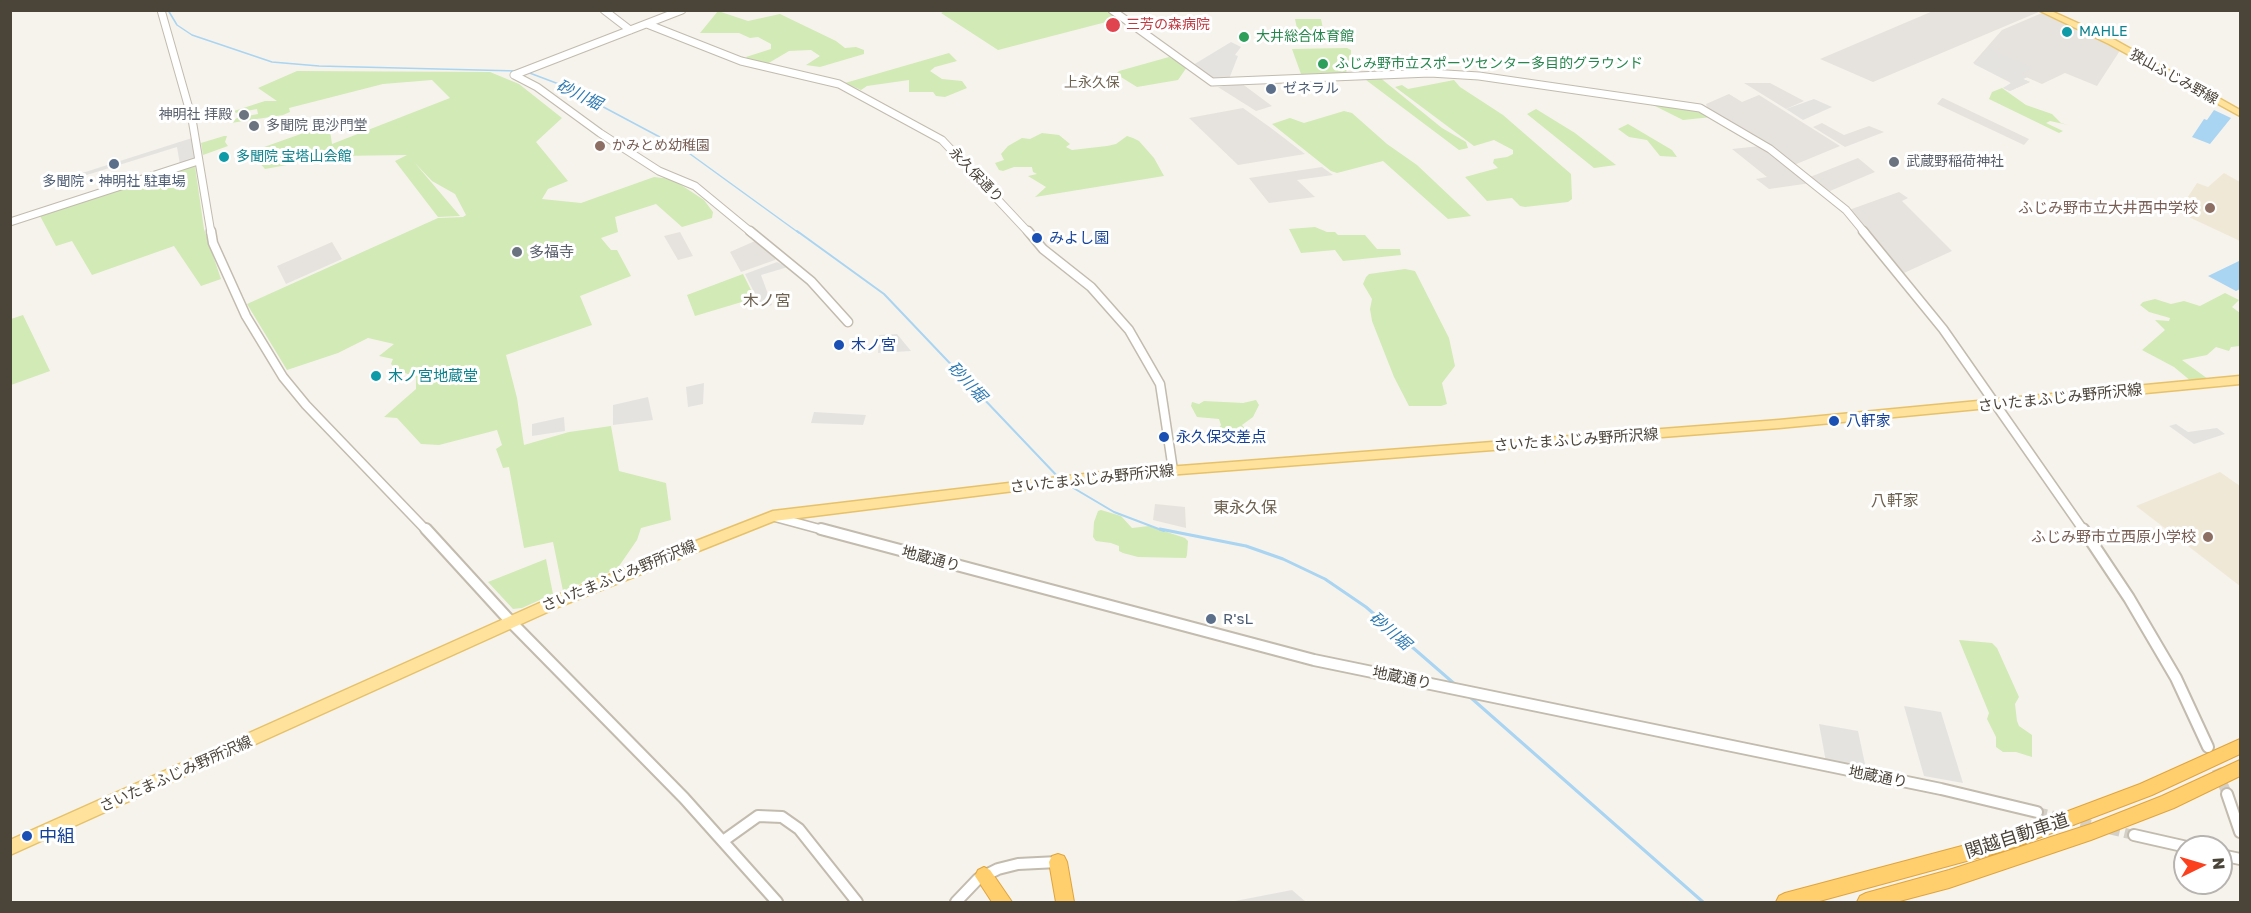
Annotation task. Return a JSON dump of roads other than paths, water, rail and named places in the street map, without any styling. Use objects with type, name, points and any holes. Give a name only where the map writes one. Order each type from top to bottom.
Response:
[{"type":"highway","name":"関越自動車道","points":[[1785,903],[2007,842],[2156,785],[2241,746]]},
{"type":"highway","name":"関越自動車道","points":[[1870,902],[2019,857],[2091,832],[2168,802],[2241,768]]},
{"type":"highway","points":[[1058,862],[1065,903]]},
{"type":"highway","points":[[984,876],[1004,903]]},
{"type":"main road","name":"狭山ふじみ野線","points":[[2042,10],[2118,45],[2241,113]]},
{"type":"main road","name":"さいたまふじみ野所沢線","points":[[10,848],[512,622],[627,572],[773,516],[1072,479],[1630,436],[2241,380]]},
{"type":"street","points":[[160,10],[192,119],[210,231],[217,254],[239,302],[276,368],[306,405],[391,491],[512,622],[723,841],[777,903]]},
{"type":"street","points":[[604,10],[630,30]]},
{"type":"street","points":[[682,10],[514,75],[537,87],[659,171],[695,186],[811,280],[848,322]]},
{"type":"street","points":[[1112,10],[1212,82],[1446,73],[1704,110],[1770,149],[1838,202],[1913,290],[1996,404],[2129,598],[2172,670],[2208,747]]},
{"type":"street","name":"永久保通り","points":[[647,24],[741,61],[839,84],[942,140],[1000,199],[1043,249],[1090,287],[1130,330],[1160,384],[1173,470]]},
{"type":"street","points":[[10,222],[198,161]]},
{"type":"street","name":"地蔵通り","points":[[773,516],[1314,660],[1941,789],[2037,812]]},
{"type":"street","points":[[2227,794],[2241,832]]},
{"type":"street","points":[[723,841],[758,816],[782,817],[799,829],[857,903]]},
{"type":"street","points":[[2134,835],[2173,844]]},
{"type":"street","points":[[956,903],[984,876],[1010,866],[1058,862]]},
{"type":"water","points":[[2214,110],[2231,118],[2210,144],[2192,137],[2204,119],[2207,120]]},
{"type":"water","points":[[2239,261],[2240,289],[2236,291],[2208,276]]},
{"type":"waterway","name":"砂川堀","points":[[168,10],[177,25],[192,35],[272,62],[319,66],[518,71]]},
{"type":"waterway","name":"砂川堀","points":[[527,72],[564,86],[686,151],[799,233]]},
{"type":"waterway","name":"砂川堀","points":[[797,231],[884,294],[1060,479]]},
{"type":"waterway","name":"砂川堀","points":[[1065,483],[1114,512],[1164,531]]},
{"type":"waterway","name":"砂川堀","points":[[1160,529],[1246,546],[1283,559],[1325,579],[1366,607],[1457,686]]},
{"type":"waterway","name":"砂川堀","points":[[1470,697],[1703,902]]},
{"type":"tunnel","points":[[2211,755],[2227,794]]},
{"type":"tunnel","points":[[2037,812],[2134,835]]},
{"type":"place","name":"三芳の森病院","points":[[1113,25]]},
{"type":"place","name":"MAHLE","points":[[2067,32]]},
{"type":"place","name":"大井総合体育館","points":[[1244,37]]},
{"type":"place","name":"ふじみ野市⽴スポーツセンター多⽬的グラウンド","points":[[1323,64]]},
{"type":"place","name":"ゼネラル","points":[[1271,89]]},
{"type":"place","name":"神明社 拝殿","points":[[244,115]]},
{"type":"place","name":"多聞院 毘沙門堂","points":[[254,126]]},
{"type":"place","name":"かみとめ幼稚園","points":[[600,146]]},
{"type":"place","name":"多聞院 宝塔山会館","points":[[224,157]]},
{"type":"place","name":"武蔵野稲荷神社","points":[[1894,162]]},
{"type":"place","name":"多聞院・神明社 駐車場","points":[[114,164]]},
{"type":"place","name":"ふじみ野市立大井西中学校","points":[[2210,208]]},
{"type":"place","name":"みよし園","points":[[1037,238]]},
{"type":"place","name":"多福寺","points":[[517,252]]},
{"type":"place","name":"木ノ宮","points":[[839,345]]},
{"type":"place","name":"木ノ宮地蔵堂","points":[[376,376]]},
{"type":"place","name":"八軒家","points":[[1834,421]]},
{"type":"place","name":"永久保交差点","points":[[1164,437]]},
{"type":"place","name":"ふじみ野市立西原小学校","points":[[2208,537]]},
{"type":"place","name":"R'sL","points":[[1211,619]]},
{"type":"place","name":"中組","points":[[27,836]]},
{"type":"district","name":"上永久保","points":[[1092,83]]},
{"type":"district","name":"木ノ宮","points":[[767,301]]},
{"type":"district","name":"八軒家","points":[[1895,501]]},
{"type":"district","name":"東永久保","points":[[1245,508]]}]
